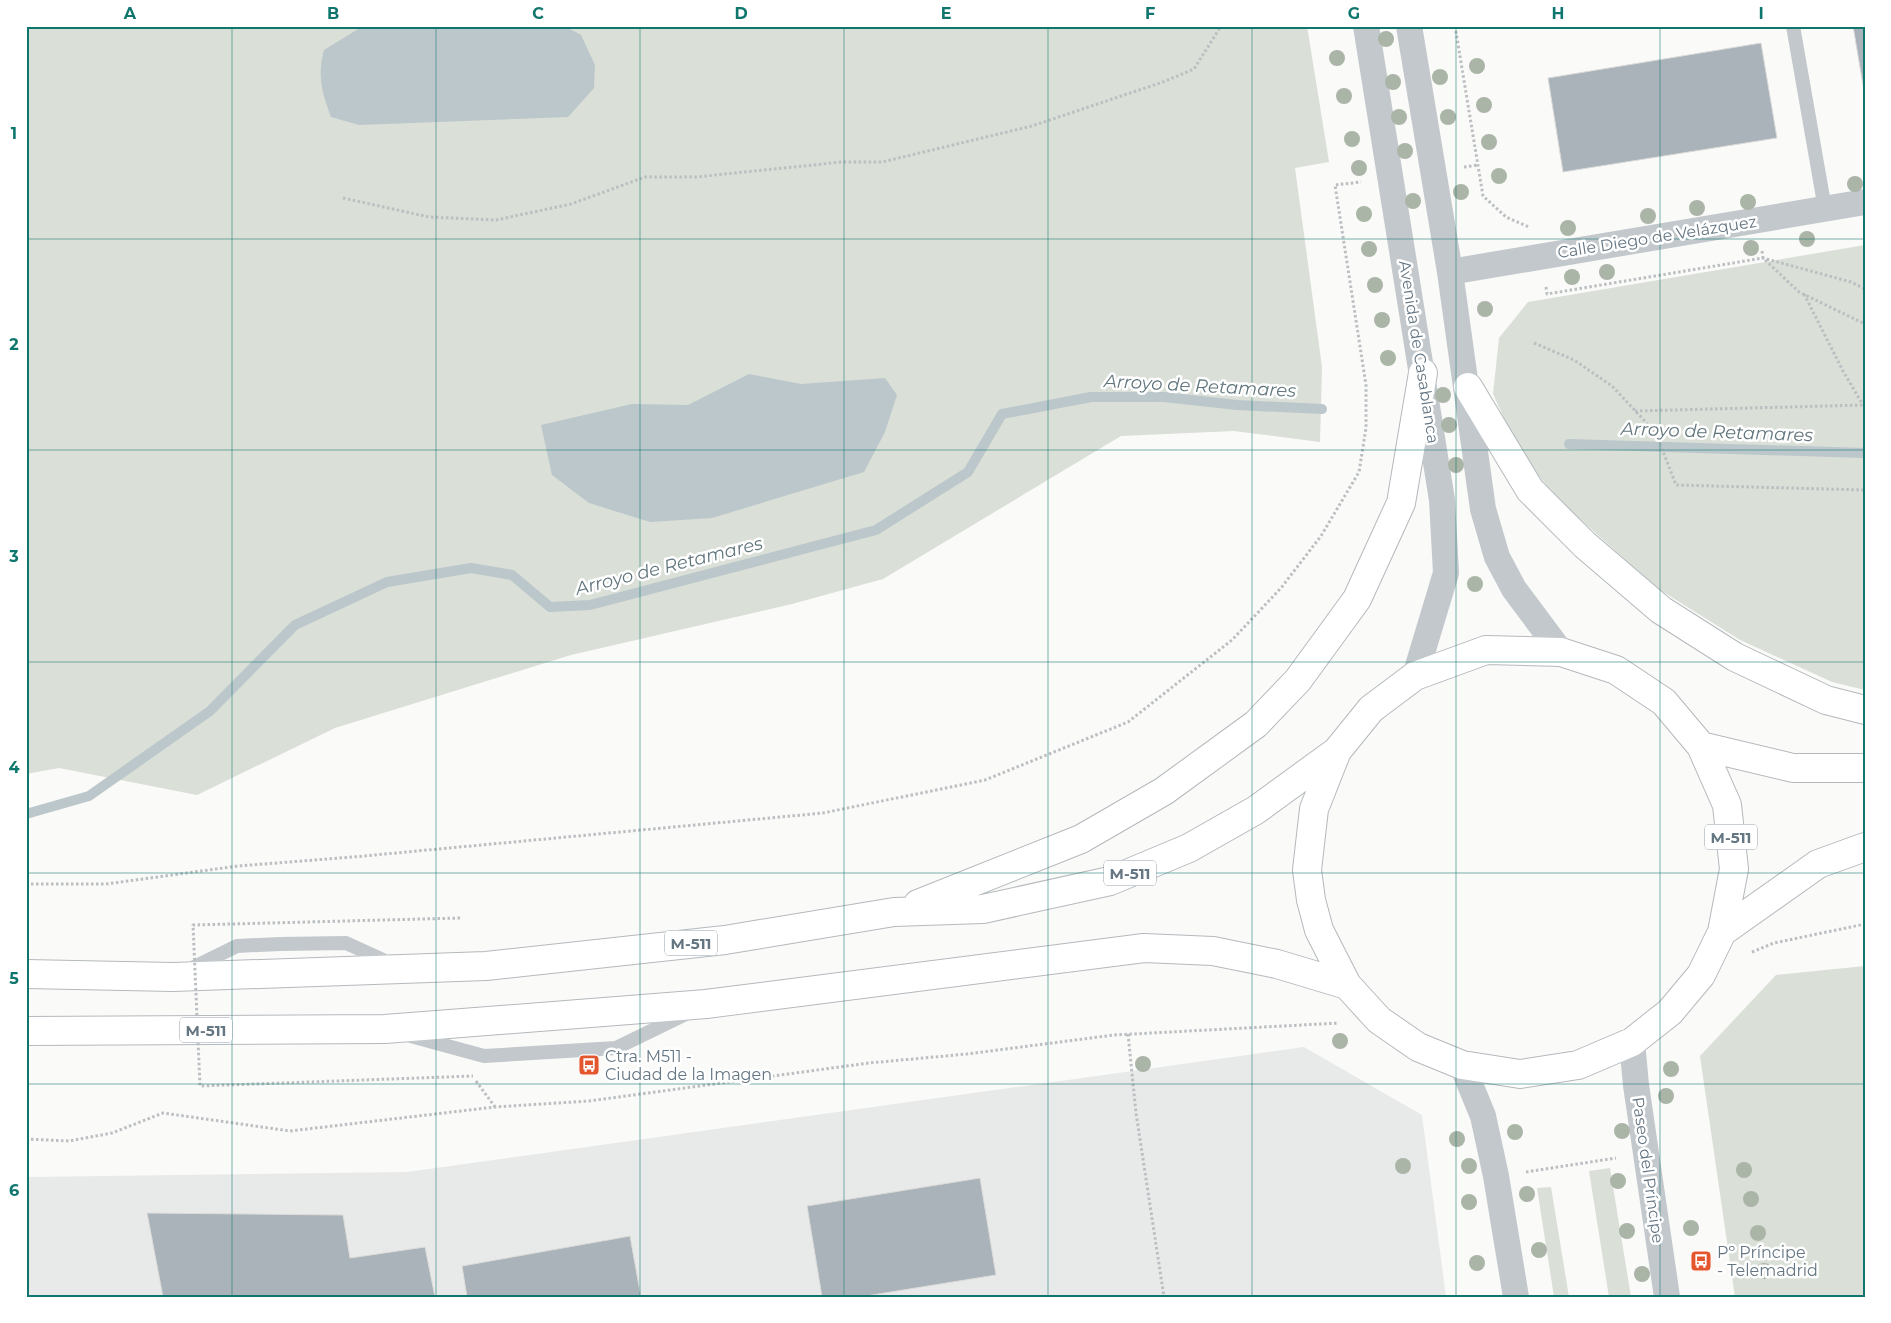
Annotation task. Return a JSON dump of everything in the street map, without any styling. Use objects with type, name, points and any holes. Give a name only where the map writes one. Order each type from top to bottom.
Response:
[{"type":"highway","points":[[894,912],[1081,839],[1164,791],[1256,724],[1298,680],[1357,599],[1401,503],[1423,374]]},
{"type":"highway","points":[[1468,387],[1530,490],[1584,546],[1661,610],[1734,657],[1826,700],[1865,710]]},
{"type":"highway","name":"M-511","points":[[26,974],[173,977],[486,966],[725,940],[894,912],[983,909],[1110,881],[1189,848],[1256,810],[1337,752],[1371,709],[1415,676],[1486,650],[1561,652],[1616,670],[1664,702],[1701,746],[1727,805],[1734,869],[1722,932],[1701,975],[1670,1012],[1632,1042],[1578,1065],[1520,1074],[1462,1065],[1418,1047],[1379,1020],[1347,985],[1319,930],[1311,900],[1307,870],[1314,809],[1337,752]]},
{"type":"highway","points":[[1701,746],[1793,768],[1865,768]]},
{"type":"highway","name":"M-511","points":[[1722,932],[1818,864],[1865,847]]},
{"type":"highway","name":"M-511","points":[[26,1031],[385,1029],[706,1004],[1144,948],[1213,951],[1278,964],[1347,985]]},
{"type":"street","name":"Avenida de Casablanca","points":[[1366,26],[1442,500],[1446,573],[1415,676]]},
{"type":"street","points":[[1409,26],[1468,387],[1484,509],[1497,557],[1514,589],[1561,652]]},
{"type":"street","name":"Calle Diego de Velázquez","points":[[1450,272],[1865,202]]},
{"type":"street","name":"Paseo del Príncipe","points":[[1632,1042],[1667,1297]]},
{"type":"street","points":[[1462,1065],[1483,1116],[1496,1176],[1516,1297]]},
{"type":"lane","points":[[1793,26],[1824,209]]},
{"type":"lane","points":[[385,1029],[484,1056],[616,1048],[706,1004]]},
{"type":"path","points":[[343,198],[429,216],[496,220],[571,204],[645,177],[696,177],[842,162],[882,162],[1032,126],[1163,82],[1194,69],[1221,26]]},
{"type":"path","points":[[26,884],[106,884],[238,866],[822,813],[985,780],[1128,722],[1232,640],[1281,588],[1321,536],[1359,472],[1366,428],[1366,385],[1335,185],[1360,182]]},
{"type":"path","points":[[1762,250],[1763,258],[1803,294],[1865,324]]},
{"type":"path","points":[[1803,294],[1843,371],[1864,405]]},
{"type":"path","points":[[1534,344],[1574,360],[1612,386],[1656,434],[1676,485],[1865,490]]},
{"type":"path","points":[[1635,411],[1864,405]]},
{"type":"path","points":[[460,918],[193,925],[200,1086],[473,1076],[495,1107]]},
{"type":"path","points":[[1746,955],[1774,942],[1865,924]]},
{"type":"path","points":[[26,1139],[68,1141],[112,1133],[163,1113],[290,1131],[495,1107],[589,1101],[869,1062],[967,1054],[1128,1034],[1379,1020]]},
{"type":"path","points":[[1128,1034],[1136,1113],[1164,1297]]},
{"type":"path","points":[[1496,1176],[1646,1154]]},
{"type":"shaded area","points":[[26,26],[1307,26],[1329,162],[1295,168],[1322,367],[1320,442],[1234,431],[1121,436],[883,579],[792,604],[571,655],[335,728],[197,795],[59,768],[26,774]]},
{"type":"shaded area","points":[[363,26],[564,26],[581,35],[595,65],[594,88],[568,117],[359,125],[331,117],[323,92],[321,68],[324,50]]},
{"type":"shaded area","points":[[1865,245],[1865,690],[1832,682],[1740,640],[1657,588],[1554,496],[1517,447],[1493,394],[1499,338],[1528,302]]},
{"type":"shaded area","points":[[749,374],[801,384],[885,378],[897,395],[885,432],[864,472],[712,518],[650,522],[589,503],[552,475],[541,425],[632,404],[688,405]]},
{"type":"shaded area","points":[[1865,966],[1865,1297],[1735,1297],[1700,1056],[1776,975]]},
{"type":"shaded area","points":[[1304,1047],[1422,1115],[1446,1297],[26,1297],[26,1177],[407,1172]]},
{"type":"shaded area","points":[[1610,1168],[1631,1297],[1609,1297],[1589,1171]]},
{"type":"shaded area","points":[[1551,1187],[1569,1297],[1554,1297],[1537,1188]]},
{"type":"building","points":[[1853,26],[1865,26],[1865,97]]},
{"type":"building","points":[[1761,43],[1777,138],[1563,172],[1548,78]]},
{"type":"building","points":[[980,1178],[996,1275],[860,1297],[822,1297],[807,1206]]},
{"type":"building","points":[[147,1213],[343,1215],[350,1258],[425,1247],[435,1297],[163,1297]]},
{"type":"building","points":[[630,1236],[641,1297],[467,1297],[462,1266]]},
{"type":"waterway","name":"Arroyo de Retamares","points":[[26,814],[89,796],[210,711],[295,625],[387,582],[471,568],[512,575],[550,607],[590,605],[876,530],[968,472],[1002,414],[1091,397],[1164,397],[1237,405],[1322,409]]},
{"type":"waterway","name":"Arroyo de Retamares","points":[[1569,444],[1865,453]]},
{"type":"place","name":"Ctra. M511 - Ciudad de la Imagen","points":[[589,1065]]},
{"type":"place","name":"Pº Príncipe - Telemadrid","points":[[1701,1261]]}]
